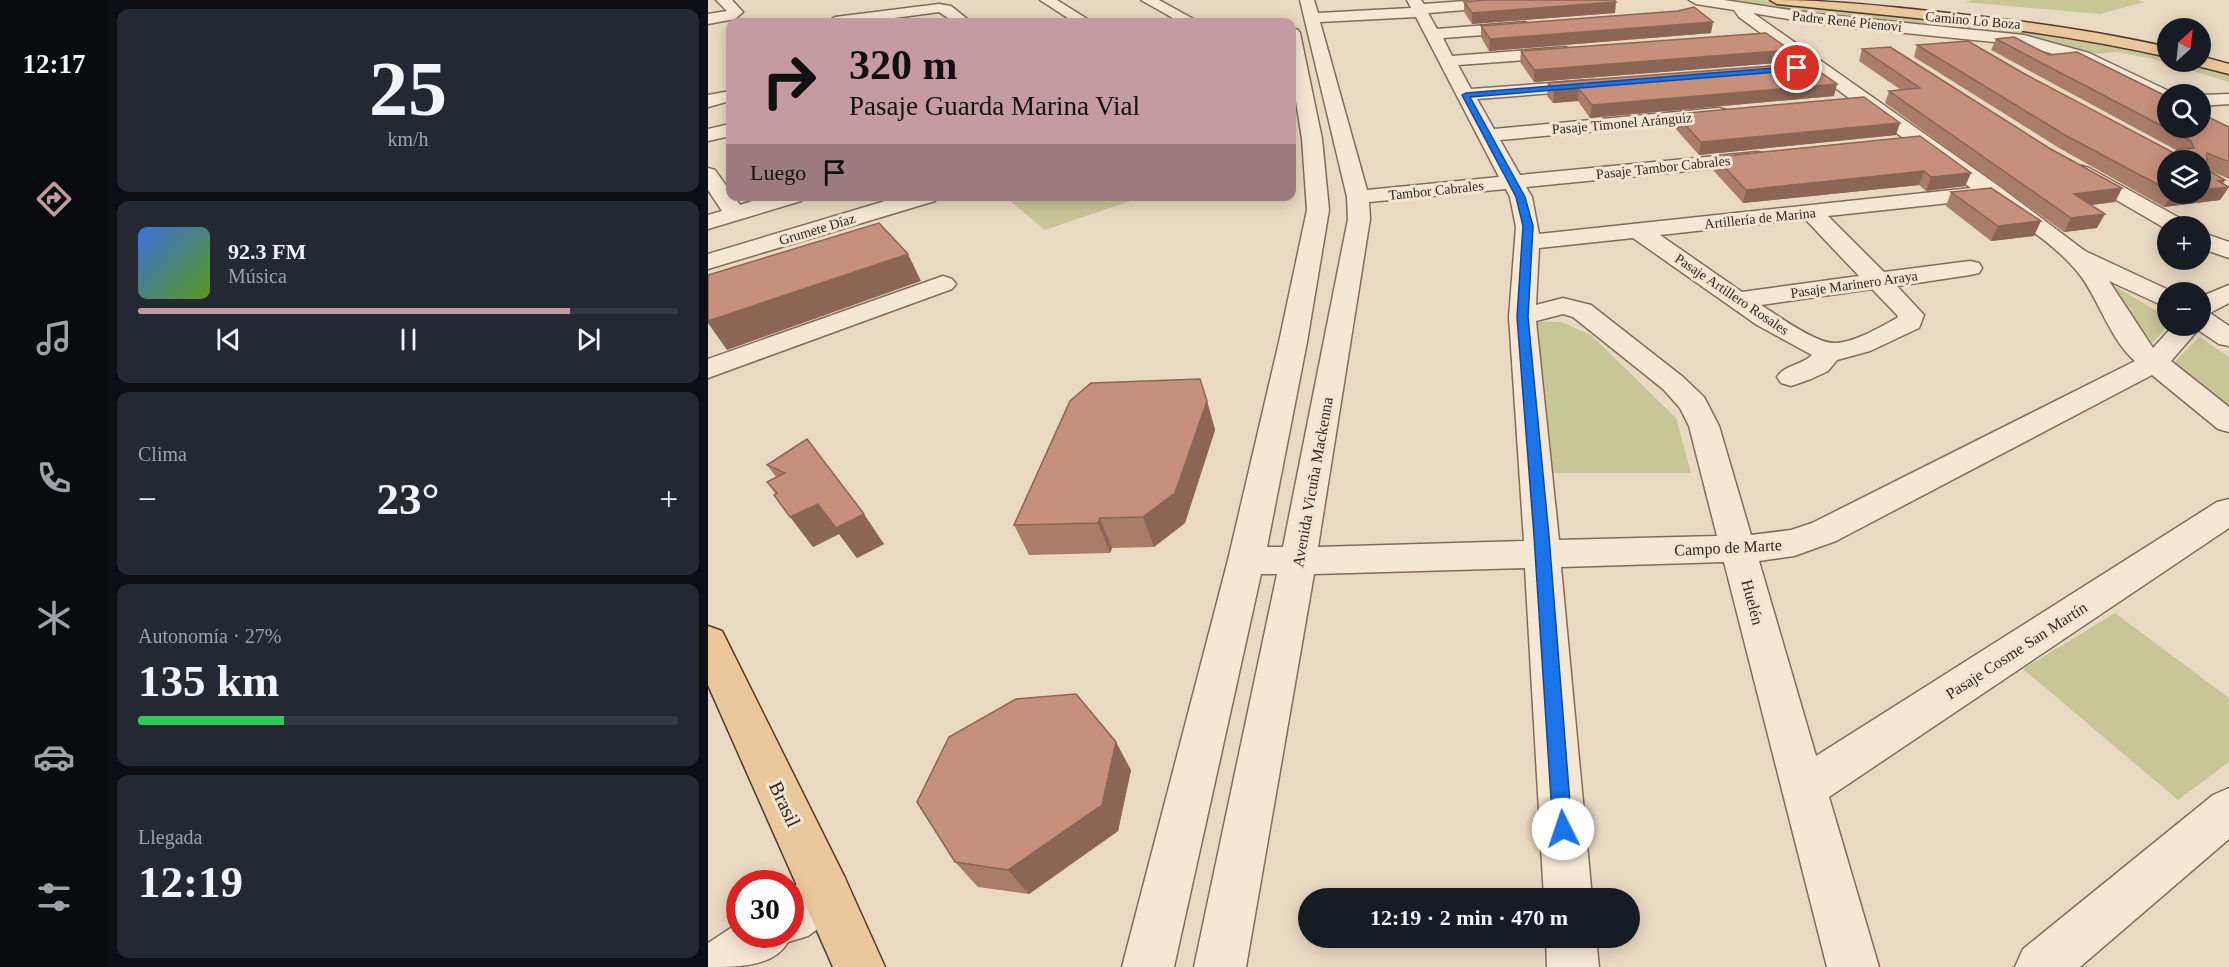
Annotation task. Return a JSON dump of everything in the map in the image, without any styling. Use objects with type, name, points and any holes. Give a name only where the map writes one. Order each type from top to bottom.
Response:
[{"type":"main road","name":"Camino Lo Boza","points":[[1777,0],[2028,25],[2157,50]]},
{"type":"main road","points":[[2211,64],[2229,69]]},
{"type":"main road","name":"Brasil","points":[[708,642],[809,905],[859,967]]},
{"type":"street","points":[[708,19],[729,16],[736,12],[723,0]]},
{"type":"street","points":[[1047,0],[1077,18]]},
{"type":"street","points":[[1148,0],[1182,18]]},
{"type":"street","points":[[1189,18],[1190,0]]},
{"type":"street","points":[[1148,967],[1246,560],[1293,342],[1318,210],[1312,139],[1297,85],[1303,17],[1538,0]]},
{"type":"street","points":[[1686,14],[1701,9],[1703,1]]},
{"type":"street","name":"Padre René Pienovi","points":[[1703,1],[1844,22],[2011,37],[2061,49],[2083,57],[2157,93]]},
{"type":"street","points":[[1417,7],[1513,182],[1525,211],[1528,226],[1522,317],[1567,888]]},
{"type":"street","points":[[874,18],[939,8],[946,9],[958,18]]},
{"type":"street","points":[[1740,8],[1765,37],[1816,66],[2078,256],[2157,295]]},
{"type":"street","name":"Avenida Vicuña Mackenna","points":[[1220,967],[1298,561],[1359,219],[1358,197],[1303,17]]},
{"type":"street","points":[[1844,22],[1883,47]]},
{"type":"street","points":[[1432,34],[1537,26]]},
{"type":"street","points":[[1941,30],[1978,52]]},
{"type":"street","points":[[1447,61],[1581,51]]},
{"type":"street","points":[[1785,69],[1816,66]]},
{"type":"street","points":[[1466,95],[1610,83]]},
{"type":"street","points":[[708,101],[726,97]]},
{"type":"street","points":[[2211,100],[2229,99]]},
{"type":"street","points":[[1835,103],[1864,101]]},
{"type":"street","name":"Pasaje Timonel Aránguiz","points":[[1487,135],[1741,112]]},
{"type":"street","points":[[708,135],[726,131]]},
{"type":"street","points":[[1893,144],[1921,141]]},
{"type":"street","name":"Pasaje Tambor Cabrales","points":[[1513,182],[1776,156]]},
{"type":"street","points":[[2070,164],[2160,216]]},
{"type":"street","name":"Tambor Cabrales","points":[[1358,197],[1513,182]]},
{"type":"street","points":[[712,184],[735,214]]},
{"type":"street","name":"Artillería de Marina","points":[[1527,242],[1992,192]]},
{"type":"street","points":[[708,222],[778,201]]},
{"type":"street","name":"Grumete Díaz","points":[[708,262],[910,201]]},
{"type":"street","points":[[1791,377],[1820,364],[1827,352],[1845,350],[1910,322],[1911,315],[1811,212]]},
{"type":"street","name":"Pasaje Artillero Rosales","points":[[1639,231],[1808,346],[1827,352]]},
{"type":"street","points":[[2211,244],[2229,251]]},
{"type":"street","points":[[2078,256],[2091,272],[2132,341],[2152,363],[2229,422]]},
{"type":"street","name":"Pasaje Marinero Araya","points":[[1739,300],[1970,268]]},
{"type":"street","points":[[708,369],[943,284]]},
{"type":"street","points":[[2211,302],[2229,293]]},
{"type":"street","name":"Huelén","points":[[1522,317],[1563,306],[1582,311],[1684,393],[1704,426],[1853,967]]},
{"type":"street","points":[[2211,326],[2229,338]]},
{"type":"street","name":"Campo de Marte","points":[[1246,560],[1298,561],[1776,546],[1824,532],[2152,363],[2179,336]]},
{"type":"street","name":"Pasaje Cosme San Martín","points":[[1803,789],[2229,511]]},
{"type":"street","points":[[2041,967],[2229,810]]},
{"type":"street","points":[[718,967],[746,948]]},
{"type":"street","points":[[1572,948],[1573,967]]},
{"type":"shaded area","points":[[1717,0],[1761,0],[1797,6],[2075,36],[2157,54],[2157,60],[2116,52],[2087,55],[2002,33],[1779,10]]},
{"type":"shaded area","points":[[1972,0],[2137,0],[2145,2],[2100,14],[1965,2]]},
{"type":"shaded area","points":[[2211,69],[2229,74],[2229,82],[2196,72],[2211,72]]},
{"type":"shaded area","points":[[1010,201],[1130,201],[1045,230]]},
{"type":"shaded area","points":[[2103,279],[2157,311],[2159,336],[2152,343]]},
{"type":"shaded area","points":[[1533,322],[1561,322],[1591,335],[1676,418],[1691,473],[1548,473]]},
{"type":"shaded area","points":[[2200,337],[2229,357],[2229,408],[2171,365]]},
{"type":"shaded area","points":[[2115,613],[2229,698],[2229,762],[2178,800],[2023,669]]},
{"type":"building","points":[[1614,0],[1616,2],[1472,13],[1464,2]]},
{"type":"building","points":[[1694,7],[1713,22],[1490,39],[1481,26],[1678,11]]},
{"type":"building","points":[[1766,33],[1790,50],[1534,70],[1521,51]]},
{"type":"building","points":[[2014,37],[2049,55],[2077,52],[2157,92],[2157,123],[1996,39]]},
{"type":"building","points":[[1968,41],[2023,73],[2168,150],[2157,150],[2157,184],[2065,135],[1917,45]]},
{"type":"building","points":[[1890,47],[2049,148],[2122,188],[2074,194],[2105,214],[2071,218],[1889,91],[1920,88],[1862,49]]},
{"type":"building","points":[[1808,63],[1837,84],[1592,105],[1579,89],[1554,91],[1548,83]]},
{"type":"building","points":[[1864,97],[1900,123],[1701,142],[1675,114]]},
{"type":"building","points":[[2211,118],[2229,127],[2229,162],[2211,155],[2211,150],[2177,150],[2194,148],[2191,141],[2185,138],[2211,138]]},
{"type":"building","points":[[1920,136],[1971,173],[1931,177],[1924,171],[1746,190],[1715,157]]},
{"type":"building","points":[[2211,172],[2225,180],[2218,181],[2229,187],[2211,189]]},
{"type":"building","points":[[1991,188],[2041,221],[1998,226],[1951,192]]},
{"type":"building","points":[[879,223],[908,254],[708,321],[708,275]]},
{"type":"building","points":[[1200,379],[1207,401],[1175,493],[1143,517],[1100,518],[1098,523],[1014,525],[1070,401],[1091,383]]},
{"type":"building","points":[[807,439],[864,514],[836,528],[818,504],[790,517],[774,495],[777,493],[767,482],[785,473],[767,465]]},
{"type":"building","points":[[1076,694],[1116,742],[1102,805],[1008,870],[955,862],[917,802],[949,737],[1016,699]]},
{"type":"route","points":[[1563,829],[1522,317],[1528,226],[1521,197],[1466,95],[1797,68]]}]
